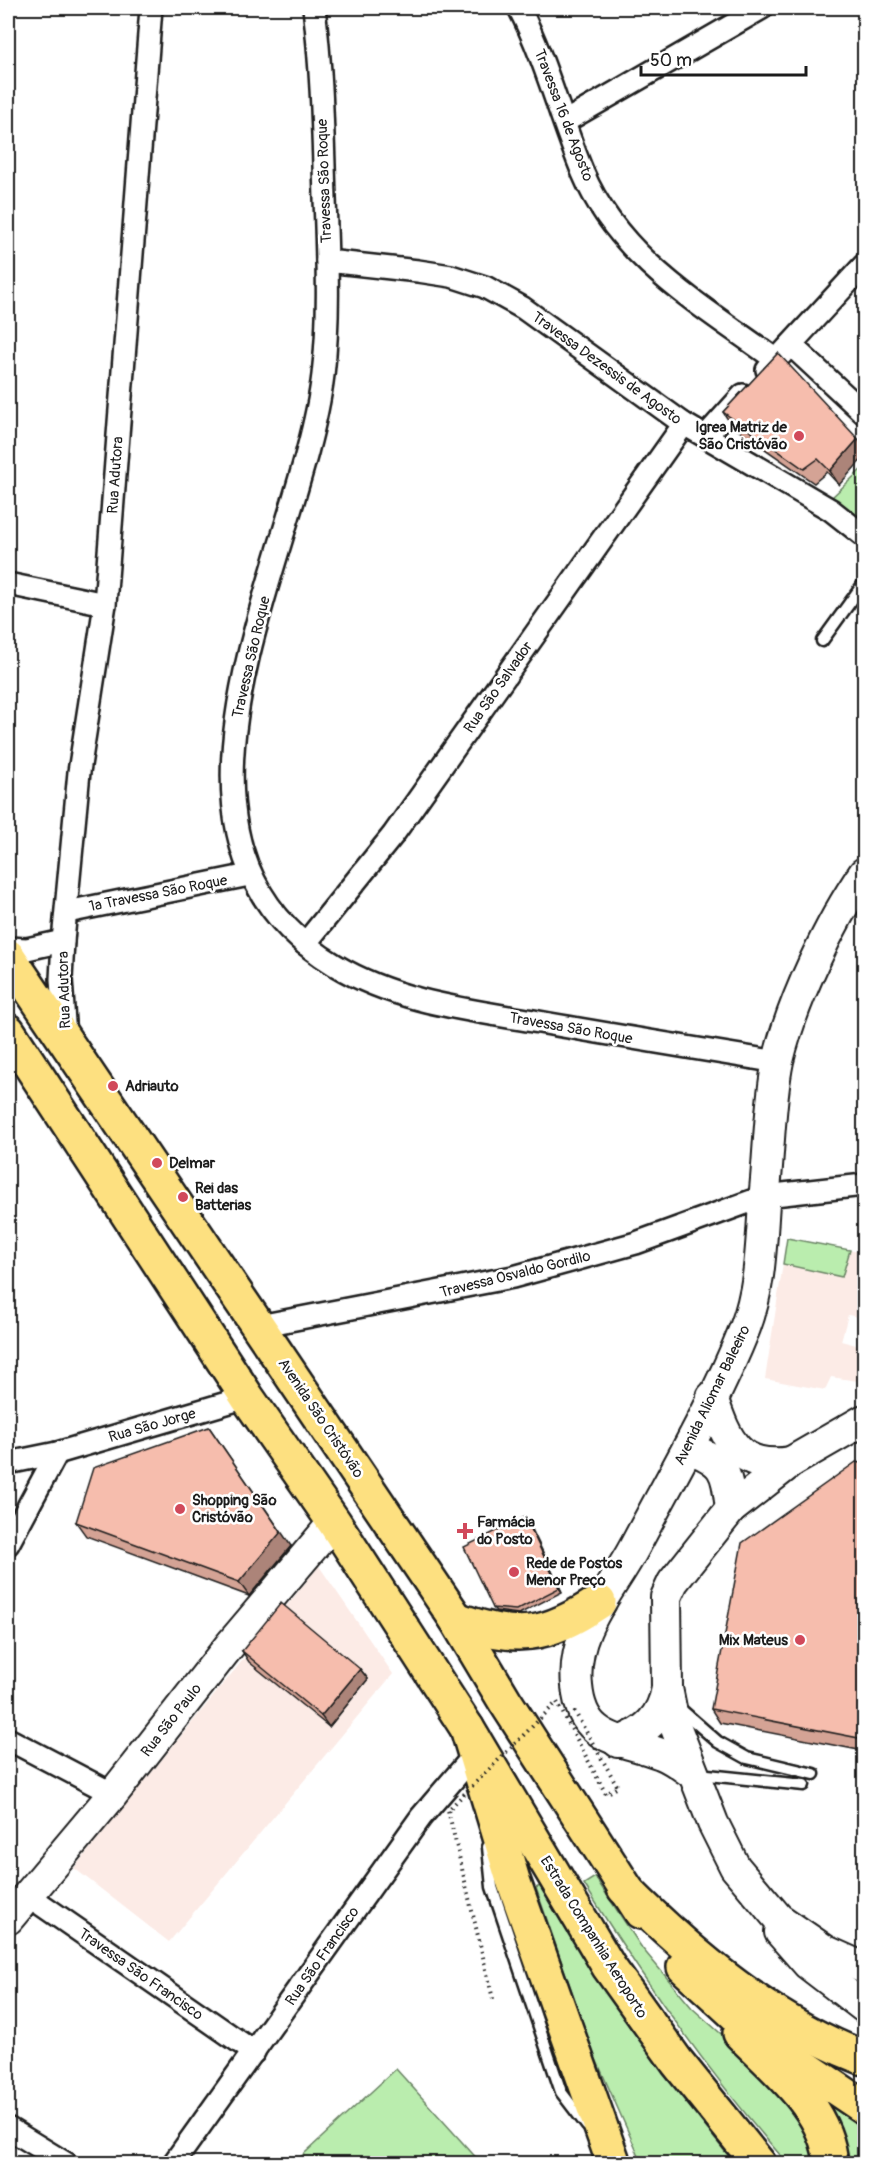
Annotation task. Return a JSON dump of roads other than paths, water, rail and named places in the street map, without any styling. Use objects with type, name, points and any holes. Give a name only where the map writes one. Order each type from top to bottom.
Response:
[{"type":"main road","name":"Avenida Aliomar Baleeiro","points":[[692,1773],[662,1754],[602,1736],[590,1724],[582,1710],[577,1689],[576,1666],[580,1646],[599,1602],[628,1560],[688,1448],[750,1314],[759,1262],[778,1062],[793,1014],[812,970],[849,894],[864,873]]},
{"type":"main road","name":"Avenida São Cristóvão","points":[[8,956],[456,1618],[505,1701],[624,1888]]},
{"type":"main road","points":[[8,1031],[247,1397],[334,1522],[475,1754],[513,1880],[614,2162]]},
{"type":"main road","points":[[712,1397],[726,1433],[743,1455],[763,1464],[791,1462]]},
{"type":"main road","points":[[864,1420],[791,1462],[731,1509],[673,1582],[666,1597],[667,1694],[674,1723],[692,1773],[721,1839],[747,1884],[786,1940],[808,1964],[864,2007]]},
{"type":"main road","points":[[688,1448],[713,1457],[727,1476],[731,1509]]},
{"type":"main road","name":"Rua São Paulo","points":[[8,1919],[113,1794],[230,1645],[334,1522]]},
{"type":"main road","points":[[456,1618],[504,1634],[526,1634],[576,1617],[599,1602]]},
{"type":"main road","points":[[618,1742],[636,1736],[653,1722],[667,1694]]},
{"type":"main road","name":"Estrada Companhia Aeroporto","points":[[475,1754],[609,1967],[677,2062],[759,2163]]},
{"type":"main road","points":[[747,1884],[778,1918],[826,1951],[864,1968]]},
{"type":"main road","points":[[624,1888],[712,2005],[802,2097],[818,2118],[830,2152],[831,2163]]},
{"type":"main road","points":[[624,1888],[670,1931],[776,2014],[809,2034],[864,2058]]},
{"type":"main road","points":[[676,1960],[760,2037],[864,2107]]},
{"type":"street","name":"Rua Adutora","points":[[66,1040],[61,979],[63,941],[79,772],[105,604],[151,8]]},
{"type":"street","name":"Travessa São Roque","points":[[314,8],[323,121],[327,261],[326,342],[316,412],[238,705],[231,756],[231,794],[236,827],[249,875],[278,919],[305,944],[335,965],[399,995],[483,1012],[778,1062]]},
{"type":"street","name":"Travessa 16 de Agosto","points":[[519,8],[533,35],[583,173],[613,224],[670,285],[783,353],[864,413]]},
{"type":"street","points":[[566,121],[753,9]]},
{"type":"street","name":"Travessa Dezessis de Agosto","points":[[327,261],[451,276],[485,287],[523,308],[684,424],[831,510],[864,536]]},
{"type":"street","points":[[706,436],[864,265]]},
{"type":"street","name":"Rua São Salvador","points":[[305,944],[393,835],[684,424]]},
{"type":"street","points":[[8,584],[105,604]]},
{"type":"street","name":"1ª Travessa São Roque","points":[[67,912],[249,875]]},
{"type":"street","name":"Rua Adutora","points":[[8,948],[27,949],[63,941]]},
{"type":"street","name":"Travessa Osvaldo Gordilo","points":[[259,1326],[513,1277],[636,1243],[765,1196],[864,1185]]},
{"type":"street","name":"Rua São Jorge","points":[[8,1463],[57,1453],[247,1397]]},
{"type":"street","points":[[8,1544],[57,1453]]},
{"type":"street","points":[[8,1739],[113,1794]]},
{"type":"street","name":"Rua São Francisco","points":[[172,2163],[421,1817],[475,1754]]},
{"type":"street","name":"Travessa São Francisco","points":[[29,1896],[254,2052]]},
{"type":"street","points":[[8,2128],[67,2163]]},
{"type":"lane","points":[[822,641],[864,583]]},
{"type":"lane","points":[[667,1694],[718,1742],[747,1758],[814,1774]]},
{"type":"lane","points":[[692,1773],[728,1779],[804,1785]]},
{"type":"place","name":"Igrea Matriz de São Cristóvão","points":[[799,436]]},
{"type":"place","name":"Adriauto","points":[[113,1086]]},
{"type":"place","name":"Delmar","points":[[157,1163]]},
{"type":"place","name":"Rei das Batterias","points":[[183,1197]]},
{"type":"place","name":"Shopping São Cristóvão","points":[[180,1509]]},
{"type":"place","name":"Farmácia do Posto","points":[[465,1531]]},
{"type":"place","name":"Rede de Postos Menor Preço","points":[[514,1572]]},
{"type":"place","name":"Mix Mateus","points":[[800,1640]]}]
